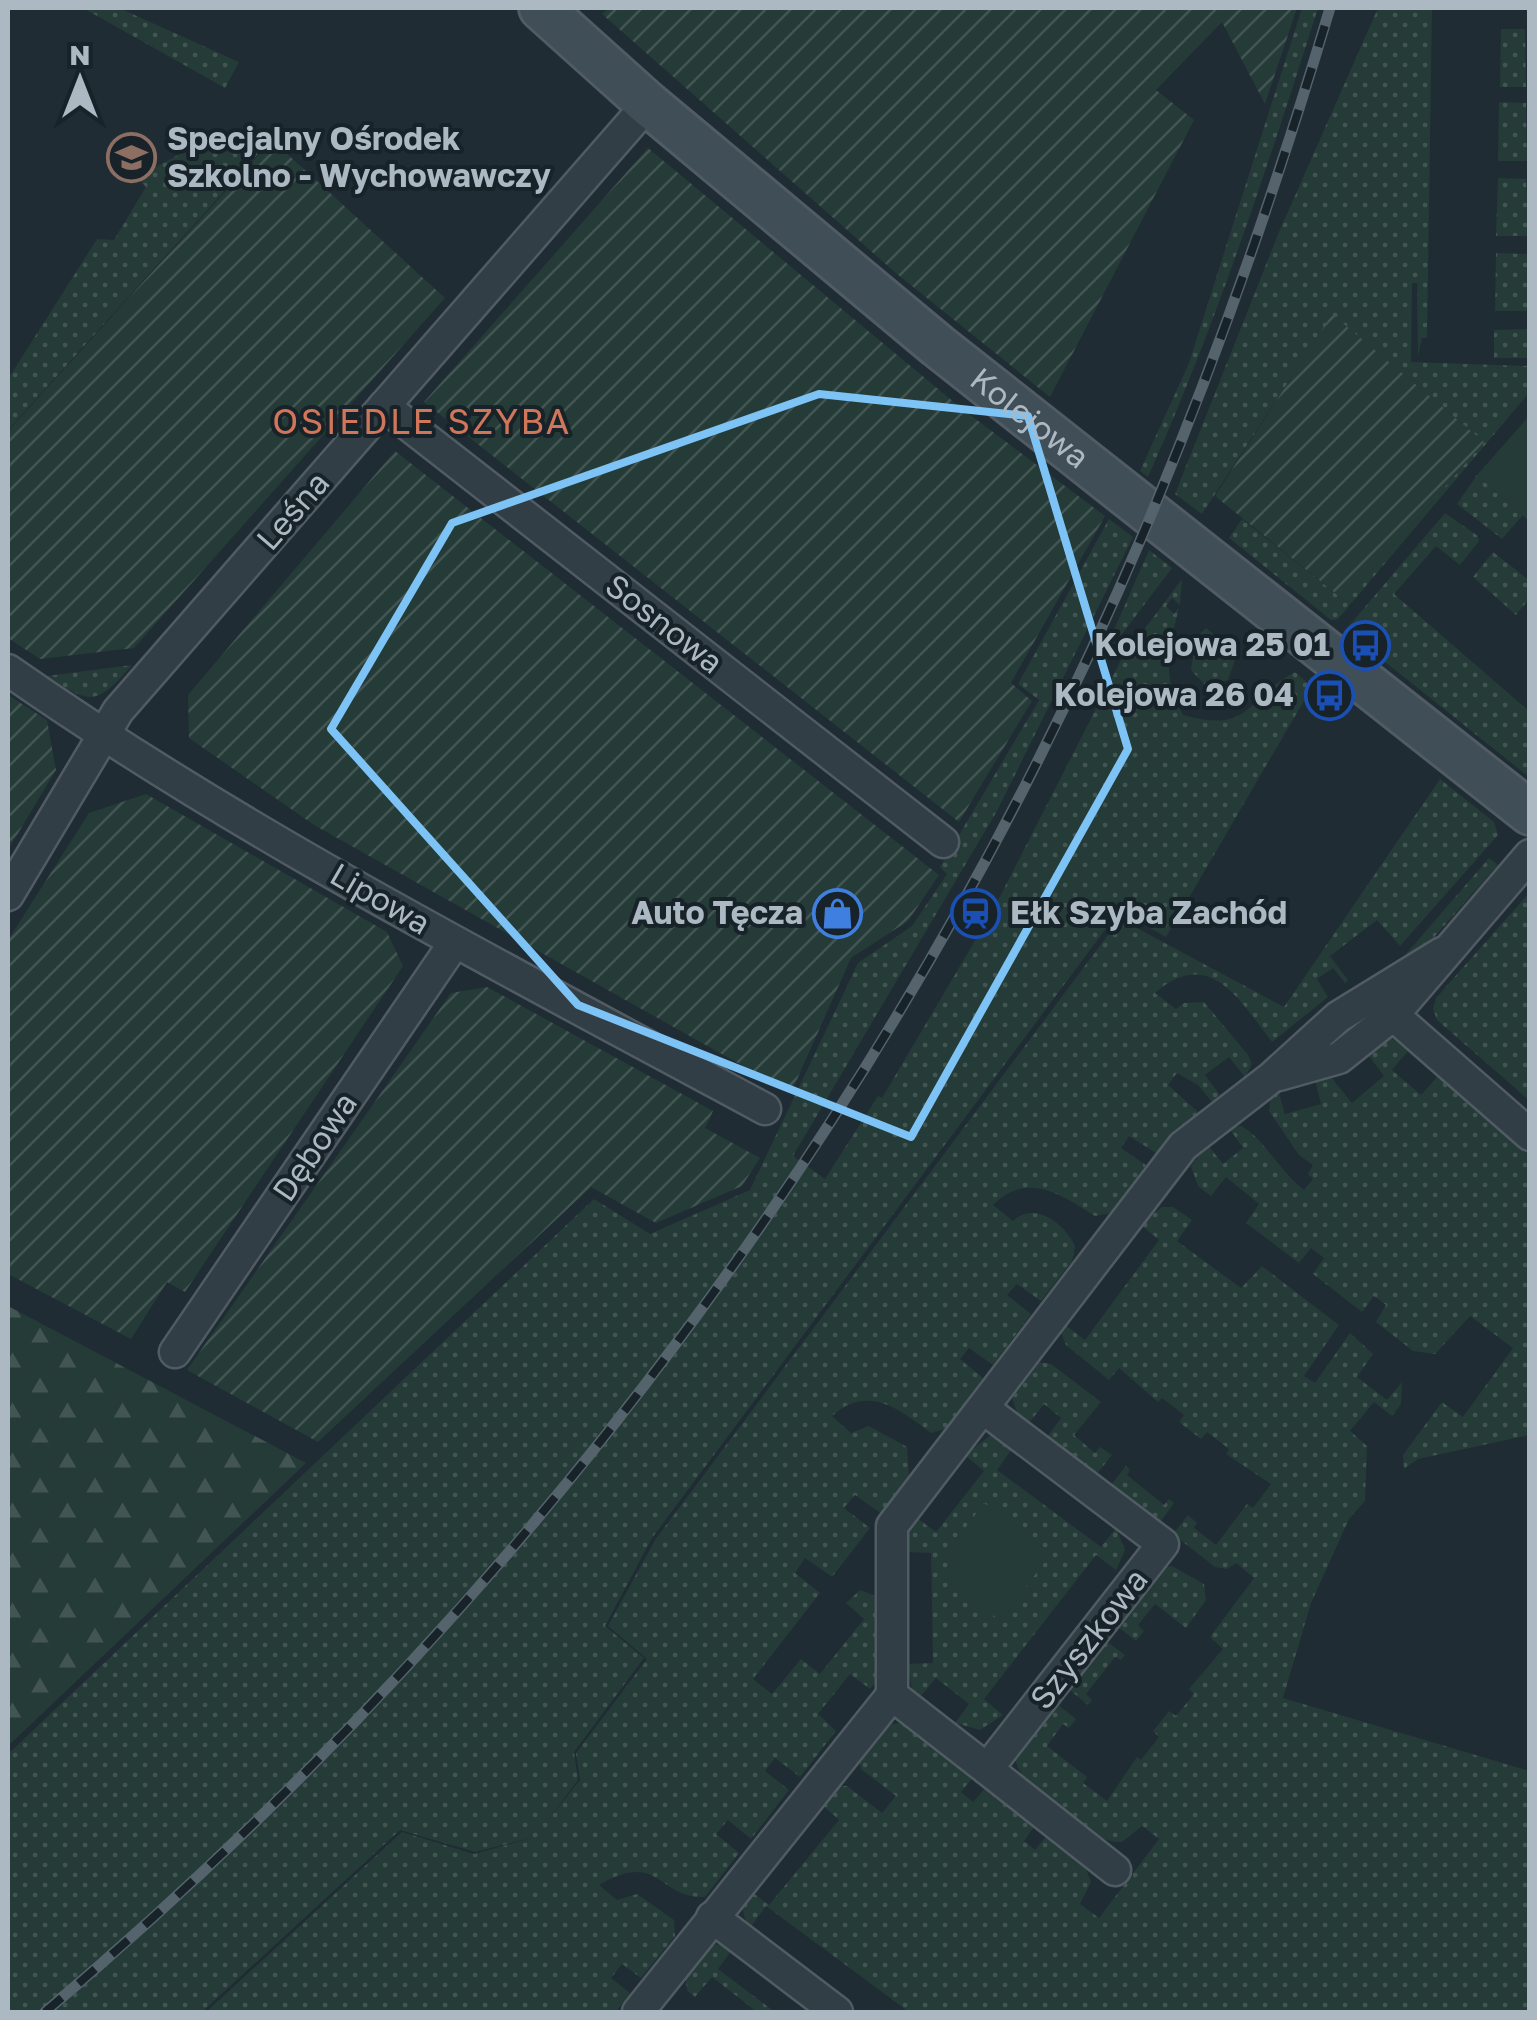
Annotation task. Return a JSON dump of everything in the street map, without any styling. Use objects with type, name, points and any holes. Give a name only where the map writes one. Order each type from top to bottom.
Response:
[{"type":"street","name":"Kolejowa","points":[[540,8],[648,104],[954,358],[1530,813]]},
{"type":"street","name":"Leśna","points":[[8,895],[118,710],[648,104]]},
{"type":"street","name":"Sosnowa","points":[[384,406],[944,842]]},
{"type":"street","name":"Lipowa","points":[[8,670],[104,737],[455,942],[764,1109]]},
{"type":"street","points":[[1272,1076],[1339,1058],[1393,1015],[1442,953],[1530,855]]},
{"type":"street","name":"Dębowa","points":[[175,1352],[455,942]]},
{"type":"street","points":[[638,2012],[892,1695],[892,1526],[1183,1146],[1272,1076],[1338,1017],[1442,953]]},
{"type":"street","points":[[1393,1015],[1530,1135]]},
{"type":"street","name":"Szyszkowa","points":[[983,1408],[1163,1544],[988,1769]]},
{"type":"street","points":[[892,1695],[1115,1870]]},
{"type":"street","points":[[712,1917],[837,2012]]},
{"type":"highlighted area","points":[[819,394],[1028,416],[1128,749],[911,1137],[578,1005],[331,729],[452,523]]},
{"type":"green space","points":[[83,8],[119,8],[239,62],[225,88]]},
{"type":"green space","points":[[609,8],[1297,8],[1265,104],[1222,22],[1156,90],[1194,120],[1050,397],[897,274],[602,14]]},
{"type":"green space","points":[[1302,8],[1318,8],[1218,303],[1148,477],[1140,471],[1189,363]]},
{"type":"green space","points":[[1378,8],[1432,8],[1427,338],[1422,338],[1418,356],[1417,283],[1412,283],[1411,362],[1529,366],[1529,393],[1338,619],[1331,620],[1229,538],[1242,519],[1345,601],[1484,442],[1332,315],[1202,514],[1175,494],[1279,232]]},
{"type":"green space","points":[[1501,29],[1525,29],[1526,87],[1500,87]]},
{"type":"green space","points":[[1499,102],[1526,103],[1527,161],[1498,161]]},
{"type":"green space","points":[[223,131],[243,135],[242,142],[258,154],[8,430],[8,379],[97,239],[114,240],[146,187],[137,177]]},
{"type":"green space","points":[[272,140],[445,298],[134,648],[40,659],[8,638],[8,431]]},
{"type":"green space","points":[[648,148],[961,408],[1105,516],[1011,683],[1032,701],[959,822],[424,402]]},
{"type":"green space","points":[[1498,178],[1526,179],[1529,236],[1496,236]]},
{"type":"green space","points":[[1496,253],[1529,254],[1529,311],[1495,311]]},
{"type":"green space","points":[[1332,314],[1484,442],[1345,601],[1215,496]]},
{"type":"green space","points":[[1529,329],[1529,358],[1494,358],[1494,330]]},
{"type":"green space","points":[[1529,416],[1529,521],[1477,475]]},
{"type":"green space","points":[[395,451],[939,875],[908,921],[851,958],[791,1093],[314,825],[189,738],[188,695]]},
{"type":"green space","points":[[1477,475],[1523,515],[1502,539],[1457,504]]},
{"type":"green space","points":[[1445,513],[1478,536],[1479,541],[1460,565],[1436,546],[1394,594],[1529,711],[1529,777],[1349,633],[1348,627]]},
{"type":"green space","points":[[1109,519],[1133,537],[997,811],[793,1156],[825,1179],[878,1096],[882,1098],[992,912],[1120,662],[1182,579],[1180,605],[1172,598],[1166,606],[1174,614],[1179,608],[1169,675],[1183,715],[1205,720],[1235,717],[1295,672],[1312,687],[1166,937],[1119,911],[652,1538],[605,1626],[644,1658],[574,1752],[578,1780],[548,1820],[580,1780],[576,1753],[647,1659],[608,1626],[655,1540],[1120,919],[1284,1007],[1440,779],[1494,822],[1498,835],[1400,946],[1377,920],[1330,956],[1348,980],[1345,983],[1333,968],[1317,979],[1328,997],[1272,1042],[1235,996],[1208,977],[1192,975],[1175,980],[1155,993],[1176,1009],[1184,1003],[1204,1002],[1248,1055],[1252,1064],[1245,1077],[1229,1057],[1205,1075],[1220,1095],[1212,1102],[1198,1085],[1177,1073],[1168,1085],[1198,1112],[1156,1153],[1129,1136],[1121,1148],[1146,1165],[1111,1213],[1095,1216],[1057,1194],[1031,1188],[1019,1189],[993,1205],[1013,1221],[1031,1213],[1057,1223],[1075,1246],[1072,1261],[1041,1301],[1017,1284],[1007,1295],[1031,1314],[993,1365],[969,1348],[960,1359],[983,1378],[945,1429],[931,1433],[895,1409],[871,1401],[845,1407],[832,1416],[851,1433],[869,1426],[907,1447],[909,1475],[882,1514],[855,1495],[844,1508],[870,1528],[832,1577],[805,1558],[795,1573],[820,1593],[753,1679],[772,1694],[801,1659],[820,1674],[864,1619],[846,1603],[860,1590],[873,1595],[877,1603],[877,1680],[870,1689],[850,1674],[818,1714],[836,1731],[800,1777],[775,1758],[765,1771],[789,1790],[751,1839],[728,1820],[716,1834],[739,1853],[705,1897],[689,1896],[657,1878],[635,1872],[599,1885],[617,1900],[637,1894],[674,1920],[675,1936],[641,1978],[622,1964],[611,1978],[630,1993],[616,2012],[206,2012],[402,1832],[474,1854],[535,1837],[475,1852],[400,1830],[202,2012],[8,2012],[8,1754],[594,1199],[650,1234],[750,1190],[858,963],[912,926],[947,874],[940,867],[1039,700],[1018,684]]},
{"type":"green space","points":[[1149,550],[1172,568],[1104,653]]},
{"type":"green space","points":[[1493,552],[1529,580],[1529,599],[1516,615],[1473,577]]},
{"type":"green space","points":[[1206,628],[1237,654],[1228,680],[1206,686],[1191,670],[1196,638]]},
{"type":"green space","points":[[132,665],[110,688],[93,697],[74,693],[47,676]]},
{"type":"green space","points":[[8,695],[47,720],[56,770],[8,850]]},
{"type":"green space","points":[[146,794],[387,932],[403,966],[185,1292],[167,1282],[131,1339],[8,1274],[8,940],[89,813]]},
{"type":"green space","points":[[1489,858],[1498,865],[1419,954],[1406,954]]},
{"type":"green space","points":[[1529,893],[1529,1100],[1437,1020],[1433,1009],[1436,998]]},
{"type":"green space","points":[[487,987],[713,1111],[705,1128],[760,1158],[742,1186],[656,1223],[591,1187],[318,1442],[187,1370],[451,993]]},
{"type":"green space","points":[[1389,1036],[1408,1051],[1392,1070],[1421,1095],[1438,1076],[1529,1153],[1529,1435],[1418,1459],[1404,1469],[1403,1455],[1442,1402],[1463,1417],[1513,1348],[1470,1316],[1435,1354],[1413,1351],[1376,1322],[1386,1305],[1374,1296],[1362,1312],[1313,1274],[1324,1258],[1311,1248],[1299,1263],[1246,1223],[1259,1204],[1226,1177],[1211,1196],[1198,1186],[1191,1166],[1207,1144],[1223,1164],[1243,1148],[1229,1128],[1241,1126],[1304,1190],[1313,1179],[1308,1174],[1313,1165],[1299,1155],[1269,1111],[1271,1095],[1278,1090],[1285,1114],[1321,1104],[1315,1080],[1330,1076],[1352,1103],[1384,1076],[1366,1052]]},
{"type":"green space","points":[[1162,1207],[1173,1207],[1192,1220],[1177,1241],[1241,1288],[1262,1266],[1339,1325],[1304,1376],[1315,1383],[1350,1333],[1373,1354],[1357,1377],[1387,1400],[1402,1382],[1401,1404],[1392,1416],[1374,1402],[1350,1431],[1367,1446],[1365,1501],[1349,1519],[1311,1603],[1283,1698],[1529,1771],[1529,2012],[909,2012],[766,1906],[750,1928],[747,1923],[743,1909],[748,1889],[769,1905],[839,1820],[819,1802],[835,1786],[847,1786],[882,1813],[896,1796],[861,1769],[859,1759],[885,1725],[899,1723],[911,1727],[974,1776],[961,1792],[973,1802],[987,1786],[1036,1824],[1024,1841],[1035,1850],[1049,1833],[1083,1861],[1091,1882],[1080,1904],[1099,1918],[1159,1839],[1142,1826],[1122,1842],[1092,1834],[1042,1798],[1028,1783],[1015,1757],[1053,1701],[1076,1719],[1069,1728],[1063,1724],[1047,1746],[1087,1777],[1083,1783],[1107,1801],[1137,1757],[1141,1760],[1159,1737],[1153,1731],[1169,1711],[1176,1716],[1194,1694],[1189,1689],[1223,1649],[1210,1637],[1254,1578],[1236,1563],[1227,1569],[1215,1567],[1173,1534],[1188,1515],[1197,1523],[1194,1528],[1216,1545],[1247,1504],[1253,1508],[1271,1484],[1226,1454],[1229,1449],[1207,1432],[1201,1439],[1179,1422],[1184,1415],[1162,1398],[1158,1402],[1119,1368],[1109,1380],[1066,1345],[1061,1333],[1065,1325],[1085,1340],[1159,1240],[1140,1224]]},
{"type":"green space","points":[[8,1306],[306,1463],[8,1746]]},
{"type":"green space","points":[[1039,1362],[1051,1364],[1101,1402],[1074,1435],[1095,1453],[1100,1447],[1112,1455],[1096,1475],[1047,1437],[1061,1418],[1044,1404],[1029,1423],[1017,1412],[1012,1398]]},
{"type":"green space","points":[[992,1434],[1012,1449],[997,1470],[1101,1547],[1116,1528],[1125,1550],[1116,1570],[1096,1555],[984,1699],[1003,1715],[980,1730],[955,1723],[969,1704],[936,1678],[920,1697],[912,1689],[908,1664],[933,1663],[931,1553],[908,1552],[909,1528],[917,1518],[936,1532],[984,1471],[965,1455]]},
{"type":"green space","points":[[1126,1466],[1130,1470],[1127,1475],[1164,1505],[1169,1499],[1174,1503],[1159,1524],[1110,1486]]},
{"type":"green space","points":[[984,1503],[1051,1553],[1001,1621],[951,1584],[954,1543]]},
{"type":"green space","points":[[1172,1566],[1204,1584],[1206,1600],[1186,1628],[1155,1604],[1138,1625],[1144,1631],[1136,1641],[1113,1623],[1160,1568]]},
{"type":"green space","points":[[1102,1638],[1125,1655],[1121,1660],[1115,1657],[1086,1694],[1092,1700],[1088,1705],[1065,1686]]},
{"type":"green space","points":[[722,1944],[732,1950],[718,1969],[775,2012],[757,2012],[712,1977],[695,1997],[687,1990],[685,1971],[709,1945]]},
{"type":"railway","points":[[45,2012],[218,1857],[382,1693],[537,1519],[681,1338],[814,1148],[936,950],[1045,745],[1143,534],[1244,273],[1330,8]]},
{"type":"place","name":"Specjalny Ośrodek Szkolno - Wychowawczy","points":[[132,157]]},
{"type":"place","name":"Kolejowa 25 01","points":[[1365,645]]},
{"type":"place","name":"Kolejowa 26 04","points":[[1329,695]]},
{"type":"place","name":"Auto Tęcza","points":[[838,913]]},
{"type":"place","name":"Ełk Szyba Zachód","points":[[975,913]]},
{"type":"district","name":"OSIEDLE SZYBA","points":[[422,422]]}]
